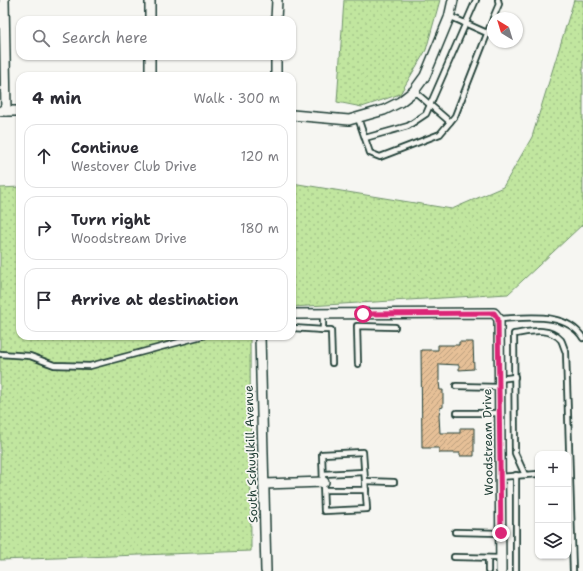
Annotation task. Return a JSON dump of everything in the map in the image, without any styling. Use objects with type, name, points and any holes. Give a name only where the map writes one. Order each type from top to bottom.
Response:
[{"type":"street","points":[[4,0],[3,111],[16,111]]},
{"type":"street","points":[[150,0],[150,16]]},
{"type":"street","points":[[276,16],[277,0]]},
{"type":"street","points":[[296,115],[349,120],[393,106],[414,91],[425,76],[449,16],[453,0]]},
{"type":"street","points":[[150,60],[150,72]]},
{"type":"street","points":[[276,60],[276,72]]},
{"type":"street","points":[[296,314],[496,316]]},
{"type":"street","name":"Woodstream Drive","points":[[496,316],[499,383],[501,571]]},
{"type":"street","name":"South Schuylkill Avenue","points":[[260,340],[266,571]]},
{"type":"street","points":[[264,484],[323,482]]},
{"type":"lane","points":[[365,138],[408,126],[426,114],[431,106],[476,0]]},
{"type":"lane","points":[[496,12],[499,4],[498,0]]},
{"type":"lane","points":[[449,16],[487,33]]},
{"type":"lane","points":[[358,118],[370,153],[380,157],[440,134],[455,116],[487,36]]},
{"type":"lane","points":[[414,91],[450,122]]},
{"type":"lane","points":[[323,314],[324,330]]},
{"type":"lane","points":[[363,314],[363,326]]},
{"type":"lane","points":[[496,316],[556,319],[576,329],[583,338]]},
{"type":"lane","points":[[358,364],[357,326],[395,327]]},
{"type":"lane","points":[[296,328],[331,330],[332,363]]},
{"type":"lane","points":[[525,475],[515,453],[514,334],[538,330],[549,333],[561,340],[566,352],[568,451]]},
{"type":"lane","points":[[0,354],[30,356],[54,365],[90,366],[187,340]]},
{"type":"lane","points":[[456,386],[499,383],[514,377]]},
{"type":"lane","points":[[457,413],[499,413]]},
{"type":"lane","points":[[363,452],[364,472],[367,509],[324,512],[322,454],[363,452]]},
{"type":"lane","points":[[323,482],[364,472]]},
{"type":"lane","points":[[500,477],[535,474]]},
{"type":"lane","points":[[516,475],[516,571]]},
{"type":"lane","points":[[365,481],[394,482]]},
{"type":"lane","points":[[323,482],[366,490]]},
{"type":"lane","points":[[570,487],[573,571]]},
{"type":"lane","points":[[455,532],[501,533]]},
{"type":"lane","points":[[454,557],[501,558]]},
{"type":"lane","points":[[488,558],[488,571]]},
{"type":"green space","points":[[344,0],[440,0],[426,50],[400,94],[362,107],[337,102]]},
{"type":"green space","points":[[574,0],[583,0],[583,224],[508,294],[296,307],[296,184],[452,209],[503,187],[532,137]]},
{"type":"green space","points":[[16,187],[16,340],[250,340],[251,551],[0,560],[0,188]]},
{"type":"building","points":[[459,342],[473,342],[474,369],[459,370],[459,365],[439,364],[440,390],[443,390],[443,407],[440,408],[439,416],[440,433],[460,433],[460,428],[474,428],[474,456],[460,456],[460,453],[439,453],[439,448],[422,448],[421,350],[438,350],[438,345],[459,345]]},
{"type":"route","points":[[363,314],[494,313],[498,319],[501,533]]}]
